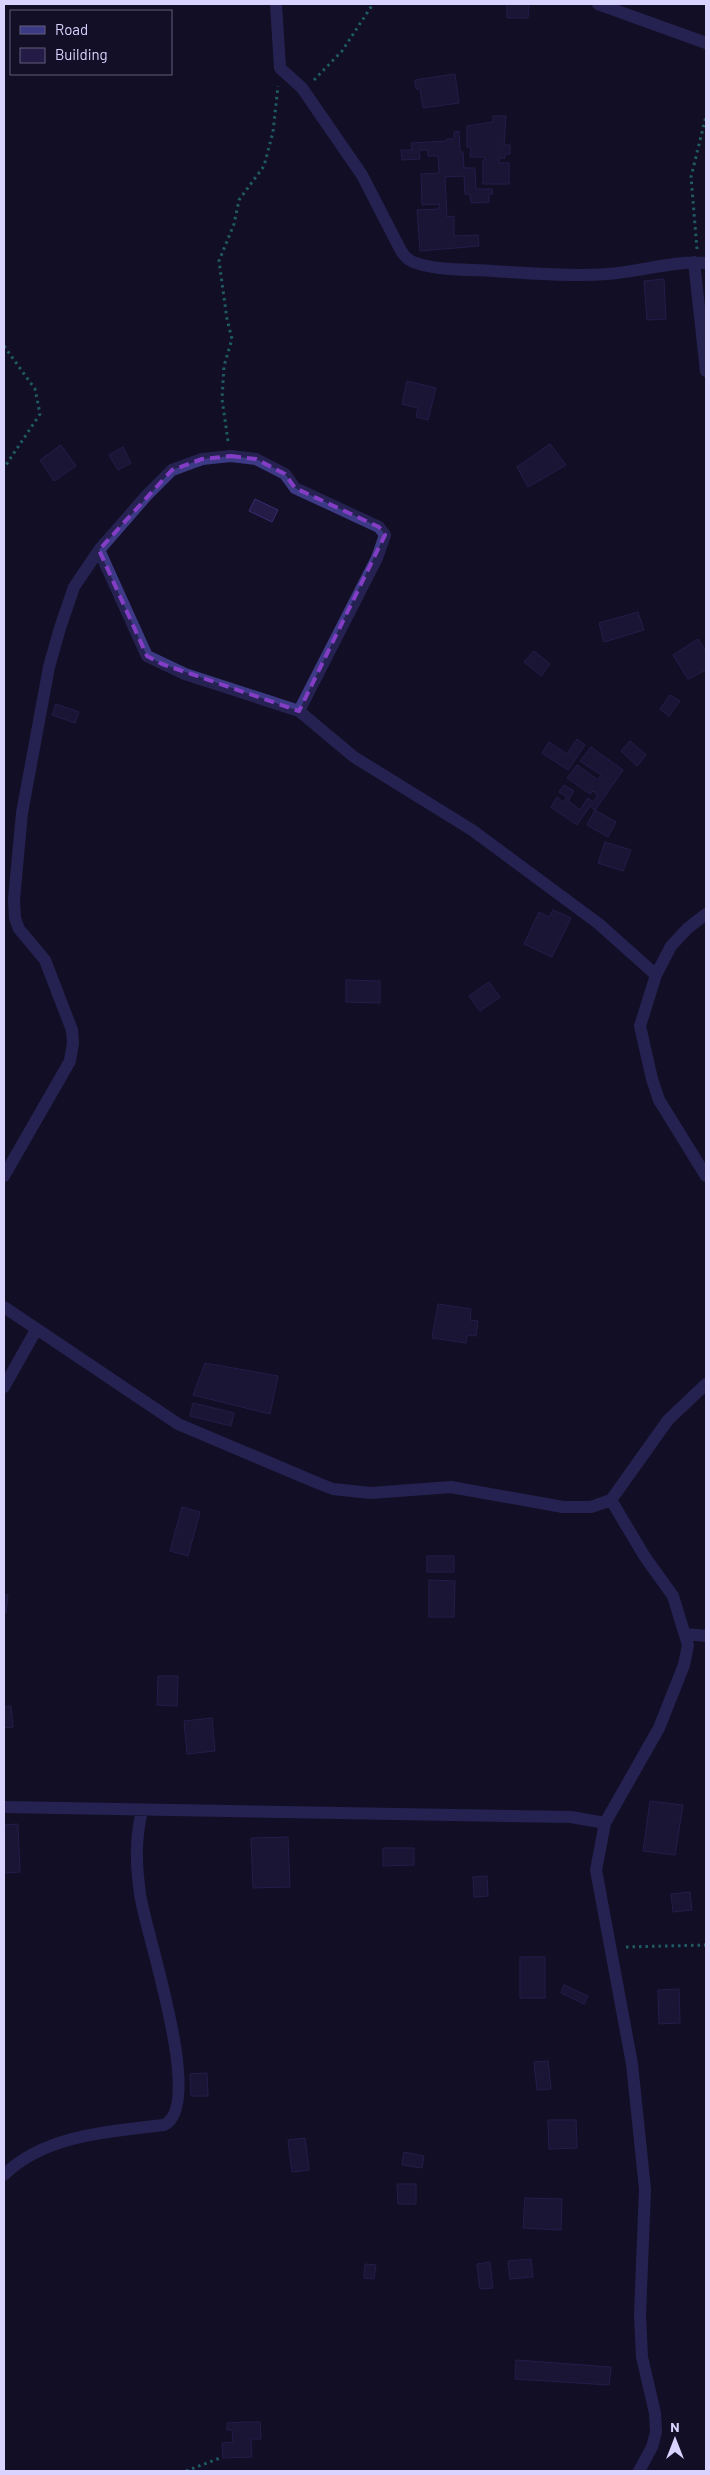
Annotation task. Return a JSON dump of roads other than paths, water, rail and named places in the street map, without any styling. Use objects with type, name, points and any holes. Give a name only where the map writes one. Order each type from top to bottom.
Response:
[{"type":"street","points":[[276,4],[280,68],[303,88],[362,175],[404,256],[410,261],[422,265],[459,269],[584,274],[638,271],[700,263],[706,371]]},
{"type":"street","points":[[598,4],[706,43]]},
{"type":"street","points":[[4,1176],[70,1061],[73,1043],[72,1030],[44,960],[19,929],[15,918],[14,899],[22,813],[49,667],[74,588],[99,550],[146,495],[172,470],[202,459],[231,456],[256,459],[285,474],[295,488],[379,526],[385,535],[377,558],[299,711]]},
{"type":"street","points":[[99,550],[146,656],[185,674],[299,711],[354,757],[472,830],[599,924],[656,976]]},
{"type":"street","points":[[706,914],[688,928],[671,946],[656,976],[640,1026],[652,1078],[660,1100],[706,1176]]},
{"type":"street","points":[[4,1307],[178,1424],[326,1486],[371,1493],[451,1487],[578,1508],[591,1507],[611,1500],[668,1420],[706,1384]]},
{"type":"street","points":[[4,1387],[36,1330]]},
{"type":"street","points":[[611,1500],[645,1558],[673,1596],[688,1645],[684,1665],[660,1728],[605,1823],[596,1870],[632,2064],[645,2189],[640,2315],[642,2357],[655,2413],[656,2432],[652,2447],[639,2471]]},
{"type":"street","points":[[686,1634],[706,1636]]},
{"type":"street","points":[[4,1807],[142,1811],[571,1816],[605,1823]]},
{"type":"street","points":[[4,2175],[44,2147],[96,2135],[164,2125],[171,2122],[175,2115],[178,2095],[176,2042],[144,1918],[137,1865],[136,1835],[142,1811]]}]
